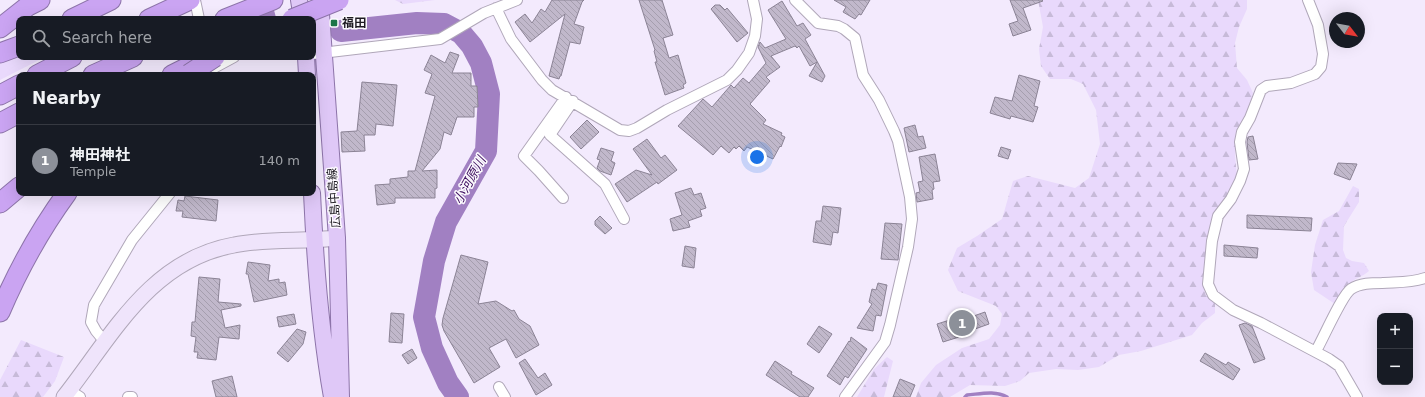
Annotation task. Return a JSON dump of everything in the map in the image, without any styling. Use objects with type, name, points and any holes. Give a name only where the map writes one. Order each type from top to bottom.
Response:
[{"type":"highway","points":[[0,28],[28,6],[40,0]]},
{"type":"highway","points":[[78,16],[111,0]]},
{"type":"highway","points":[[233,16],[273,0]]},
{"type":"highway","points":[[299,16],[339,0]]},
{"type":"highway","points":[[156,16],[189,1]]},
{"type":"highway","points":[[43,72],[66,60]]},
{"type":"highway","points":[[100,72],[126,60]]},
{"type":"highway","points":[[187,72],[211,63]]},
{"type":"highway","points":[[0,95],[16,87]]},
{"type":"highway","points":[[0,123],[16,115]]},
{"type":"highway","points":[[0,203],[16,190]]},
{"type":"highway","points":[[0,312],[17,273],[65,196]]},
{"type":"main road","points":[[299,0],[302,16]]},
{"type":"main road","name":"広島中島線","points":[[320,0],[319,53],[337,238],[341,397]]},
{"type":"main road","points":[[306,60],[307,72]]},
{"type":"main road","name":"広島中島線","points":[[312,196],[314,240],[324,354],[332,397]]},
{"type":"street","points":[[319,53],[440,39],[484,13],[517,0]]},
{"type":"street","points":[[496,8],[511,39],[542,80],[552,90],[620,130],[629,131],[638,128],[667,110],[727,80],[737,70],[749,52],[755,36],[756,19],[753,0]]},
{"type":"street","points":[[795,0],[818,24],[838,26],[855,38],[863,75],[879,100],[898,141],[910,197],[912,218],[908,247],[885,342],[845,397]]},
{"type":"street","points":[[1308,0],[1318,25],[1323,54],[1321,67],[1315,74],[1291,83],[1267,86],[1261,90],[1250,118],[1242,132],[1240,142],[1244,169],[1240,181],[1231,199],[1218,216],[1212,241],[1208,284],[1212,295],[1233,310],[1316,351],[1339,366],[1357,397]]},
{"type":"street","points":[[189,1],[197,16]]},
{"type":"street","points":[[211,63],[222,60]]},
{"type":"street","points":[[563,198],[524,156],[569,99]]},
{"type":"street","points":[[569,99],[550,135],[605,184],[624,219]]},
{"type":"street","points":[[105,342],[91,322],[94,305],[132,240],[168,196]]},
{"type":"street","points":[[71,395],[105,342],[136,302],[156,283],[177,267],[203,253],[233,245],[270,240],[314,240],[337,238]]},
{"type":"street","points":[[1316,351],[1341,303],[1351,289],[1366,284],[1420,280],[1425,278]]},
{"type":"street","points":[[499,388],[505,397]]},
{"type":"green space","points":[[395,0],[435,0],[403,4]]},
{"type":"green space","points":[[1038,0],[1247,0],[1247,9],[1239,27],[1235,43],[1237,68],[1247,80],[1253,93],[1248,114],[1236,131],[1235,155],[1237,177],[1208,240],[1202,283],[1206,296],[1215,302],[1215,313],[1202,323],[1192,335],[1141,351],[1119,355],[1099,367],[1078,370],[1056,369],[1029,373],[1020,381],[1005,386],[970,385],[950,397],[916,397],[921,383],[936,365],[962,348],[989,339],[1000,325],[1002,314],[996,306],[958,291],[948,270],[957,248],[1002,219],[1013,181],[1028,176],[1075,188],[1089,178],[1100,144],[1096,110],[1083,84],[1071,79],[1050,79],[1041,66],[1039,49],[1043,27]]},
{"type":"green space","points":[[16,56],[16,60],[39,60],[0,80],[0,61]]},
{"type":"green space","points":[[1353,186],[1359,189],[1359,202],[1344,226],[1343,250],[1346,258],[1352,261],[1364,263],[1369,271],[1352,281],[1335,304],[1314,290],[1311,272],[1315,245],[1323,220],[1339,211]]},
{"type":"green space","points":[[21,340],[64,357],[55,381],[43,397],[0,397],[0,380]]},
{"type":"green space","points":[[887,357],[893,361],[884,397],[857,397],[874,369]]},
{"type":"building","points":[[552,0],[584,0],[574,24],[584,27],[580,44],[570,42],[559,79],[549,76],[565,14],[530,42],[515,22],[525,14],[532,23],[541,9],[545,12]]},
{"type":"building","points":[[639,0],[662,0],[673,35],[663,38],[669,58],[678,55],[686,83],[683,85],[684,88],[665,95],[655,62],[657,62],[655,50]]},
{"type":"building","points":[[834,0],[870,0],[861,15],[859,14],[855,19],[843,12],[846,7]]},
{"type":"building","points":[[1010,0],[1043,1],[1023,8],[1031,30],[1013,36],[1009,24],[1018,21]]},
{"type":"building","points":[[782,1],[797,26],[803,23],[811,35],[805,39],[825,76],[822,82],[809,76],[817,62],[810,66],[799,46],[797,48],[795,46],[771,56],[780,67],[766,77],[770,81],[750,104],[766,120],[763,124],[782,133],[781,135],[785,137],[781,147],[780,146],[773,159],[747,147],[744,151],[739,146],[736,149],[734,147],[729,153],[721,146],[713,155],[678,126],[703,99],[712,107],[731,85],[734,88],[743,78],[749,83],[766,63],[758,47],[760,42],[765,48],[786,39],[768,10]]},
{"type":"building","points":[[715,5],[720,5],[725,10],[727,8],[748,33],[737,42],[711,9]]},
{"type":"building","points":[[450,52],[459,55],[452,73],[471,73],[471,86],[477,86],[478,107],[474,107],[474,117],[457,117],[451,135],[444,132],[440,149],[422,171],[437,170],[437,188],[435,189],[435,198],[395,198],[395,203],[377,205],[375,185],[390,184],[390,179],[408,177],[408,171],[415,171],[435,96],[425,93],[432,74],[424,70],[431,55],[445,63]]},
{"type":"building","points":[[1019,75],[1040,81],[1034,106],[1038,107],[1033,122],[1011,116],[1010,119],[990,113],[995,97],[1012,101]]},
{"type":"building","points":[[362,82],[397,85],[393,126],[376,124],[375,135],[364,135],[365,151],[342,152],[341,132],[357,131]]},
{"type":"building","points":[[587,120],[599,132],[581,149],[570,137]]},
{"type":"building","points":[[915,125],[918,137],[923,136],[926,148],[909,152],[904,128]]},
{"type":"building","points":[[1253,136],[1258,159],[1249,160],[1247,142],[1248,137]]},
{"type":"building","points":[[647,139],[661,158],[665,155],[677,170],[658,184],[657,182],[627,202],[615,184],[636,170],[652,175],[633,149]]},
{"type":"building","points":[[1001,147],[1011,150],[1008,159],[998,156]]},
{"type":"building","points":[[601,148],[614,152],[611,161],[615,163],[611,175],[600,171],[597,168],[600,160],[597,159]]},
{"type":"building","points":[[935,154],[940,181],[933,182],[933,199],[917,202],[916,193],[920,192],[918,182],[923,181],[919,157]]},
{"type":"building","points":[[1338,163],[1357,164],[1350,180],[1334,174]]},
{"type":"building","points":[[691,188],[694,195],[701,193],[706,208],[700,210],[702,216],[688,221],[690,227],[673,231],[670,219],[682,215],[675,193]]},
{"type":"building","points":[[185,196],[218,200],[216,221],[182,217],[183,211],[176,211],[178,200],[184,201]]},
{"type":"building","points":[[823,206],[841,208],[838,233],[833,232],[831,245],[813,242],[816,221],[821,221]]},
{"type":"building","points":[[1247,215],[1312,218],[1311,231],[1247,228]]},
{"type":"building","points":[[600,216],[612,228],[605,234],[595,225],[595,221]]},
{"type":"building","points":[[885,223],[902,224],[898,260],[881,259]]},
{"type":"building","points":[[1224,245],[1258,248],[1257,258],[1224,256]]},
{"type":"building","points":[[685,246],[696,248],[694,268],[682,266]]},
{"type":"building","points":[[461,255],[488,262],[478,304],[496,301],[512,311],[514,310],[519,319],[530,326],[539,345],[516,358],[506,339],[489,348],[500,367],[474,383],[442,325]]},
{"type":"building","points":[[248,262],[270,265],[268,281],[279,279],[279,283],[285,282],[287,295],[254,302],[248,274],[246,274]]},
{"type":"building","points":[[199,277],[220,279],[218,302],[241,304],[241,306],[221,310],[225,328],[240,325],[239,339],[219,337],[216,360],[197,358],[198,352],[194,352],[196,337],[191,336],[192,322],[195,322]]},
{"type":"building","points":[[878,283],[887,285],[881,316],[876,315],[873,331],[857,328],[872,304],[869,302],[872,289],[876,290]]},
{"type":"building","points":[[985,312],[989,324],[943,342],[937,324],[953,319],[954,323]]},
{"type":"building","points":[[391,313],[404,314],[402,343],[389,342]]},
{"type":"building","points":[[294,314],[296,324],[279,327],[277,317]]},
{"type":"building","points":[[1245,323],[1252,326],[1265,359],[1254,363],[1239,325]]},
{"type":"building","points":[[819,326],[832,334],[819,353],[807,344]]},
{"type":"building","points":[[297,329],[306,332],[303,344],[288,362],[277,353]]},
{"type":"building","points":[[851,337],[867,349],[848,378],[845,376],[840,385],[827,376],[849,341],[850,342]]},
{"type":"building","points":[[412,349],[417,358],[408,364],[402,355]]},
{"type":"building","points":[[1205,353],[1226,365],[1228,362],[1240,369],[1233,380],[1200,361]]},
{"type":"building","points":[[525,359],[538,378],[545,373],[552,385],[536,395],[519,363]]},
{"type":"building","points":[[775,361],[792,372],[791,374],[814,388],[808,397],[800,397],[766,375]]},
{"type":"building","points":[[232,376],[237,397],[216,397],[212,381]]},
{"type":"building","points":[[900,379],[915,385],[910,397],[893,397]]},
{"type":"waterway","name":"小河原川","points":[[260,0],[264,16]]},
{"type":"waterway","name":"小河原川","points":[[341,31],[417,23],[444,24],[461,33],[472,46],[481,63],[489,94],[486,151],[446,222],[434,261],[424,317],[432,348],[448,383],[458,397]]},
{"type":"waterway","points":[[965,397],[967,395],[987,393],[1007,397]]},
{"type":"place","name":"福田","points":[[334,23]]},
{"type":"place","name":"神田神社","points":[[962,323]]}]
